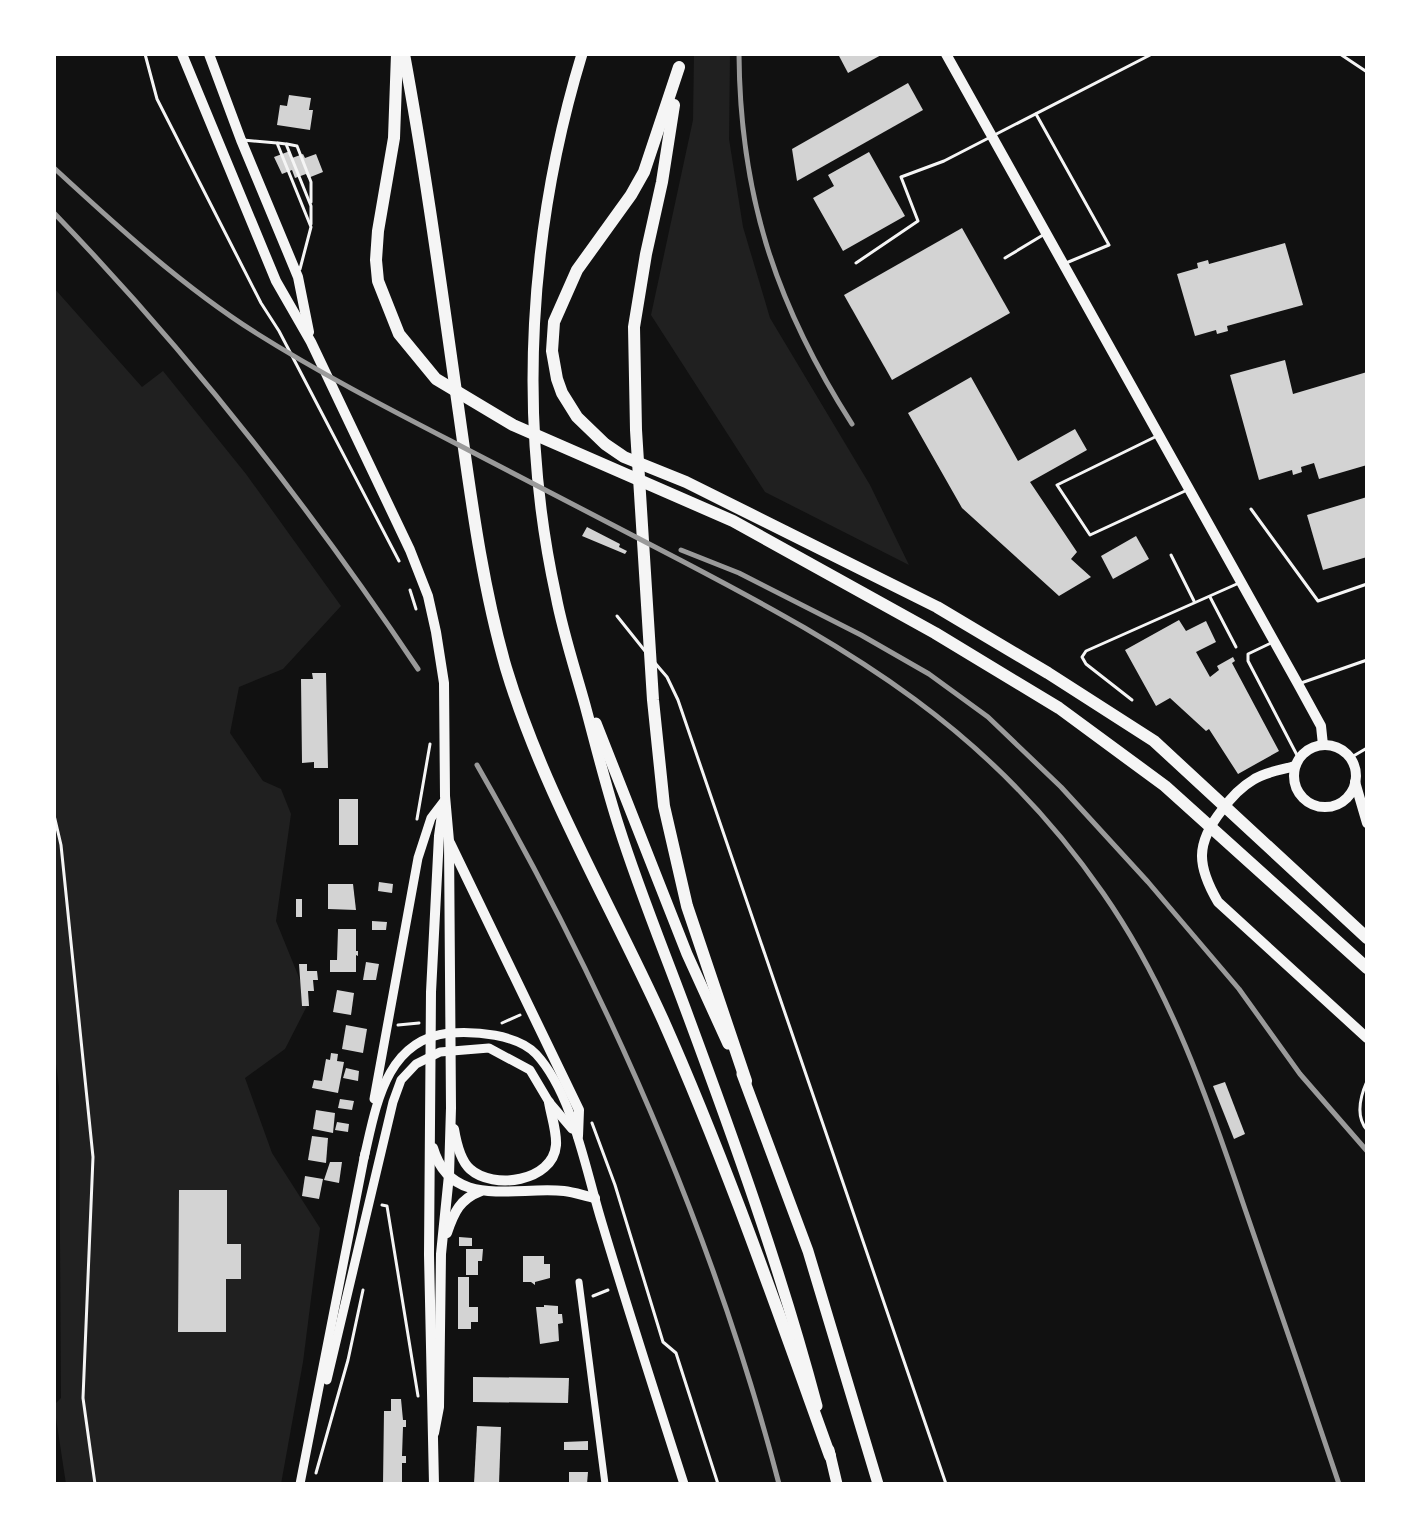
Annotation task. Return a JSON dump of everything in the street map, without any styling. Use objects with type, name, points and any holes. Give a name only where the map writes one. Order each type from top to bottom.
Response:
[{"type":"highway","points":[[397,54],[394,138],[378,231],[378,281],[399,334],[436,379],[513,425],[733,521],[935,633],[1059,708],[1165,786],[1367,968]]},
{"type":"highway","points":[[404,54],[473,514],[488,596],[521,714],[569,826],[662,1019],[732,1185],[830,1456]]},
{"type":"highway","points":[[679,60],[662,182],[634,327],[636,430],[653,700],[664,806],[687,906],[746,1081]]},
{"type":"highway","points":[[679,60],[644,172],[577,270],[554,322],[552,351],[562,393],[589,430],[624,457],[686,482],[937,607],[1154,741],[1367,938]]},
{"type":"main road","points":[[182,54],[276,281],[311,342],[410,550],[428,596],[436,632],[444,683],[445,799],[449,841],[451,1108],[449,1175],[441,1254],[439,1407],[434,1433]]},
{"type":"main road","points":[[209,54],[298,277],[311,342]]},
{"type":"main road","points":[[582,54],[556,149],[538,270],[534,327],[539,486],[556,596],[619,829],[732,1136],[796,1326],[837,1484]]},
{"type":"main road","points":[[946,54],[1321,726],[1323,745]]},
{"type":"main road","points":[[573,663],[687,954],[746,1081],[808,1251],[878,1484]]},
{"type":"main road","points":[[1367,823],[1350,758],[1338,748],[1323,745],[1306,752],[1297,763],[1255,778],[1230,800],[1208,828],[1202,847],[1203,873],[1218,902],[1367,1038]]},
{"type":"main road","points":[[1297,763],[1296,786],[1308,802],[1317,806],[1337,804],[1351,791],[1355,782]]},
{"type":"main road","points":[[434,1484],[430,1138],[433,946],[439,825],[445,799]]},
{"type":"main road","points":[[449,841],[579,1110],[578,1136]]},
{"type":"main road","points":[[451,1108],[464,1162],[472,1171],[486,1178],[509,1180],[534,1176],[549,1163],[556,1146],[549,1102]]},
{"type":"main road","points":[[430,1138],[441,1168],[463,1186],[481,1191],[563,1191],[595,1198]]},
{"type":"main road","points":[[441,1254],[454,1211],[471,1195],[481,1191]]},
{"type":"street","points":[[301,1484],[358,1198],[386,1024],[418,858],[431,818],[445,799]]},
{"type":"street","points":[[364,1158],[387,1078],[414,1045],[432,1035],[456,1033],[505,1038],[530,1049],[538,1057],[554,1083],[578,1136],[621,1286],[684,1484]]},
{"type":"street","points":[[301,1484],[393,1102],[401,1080],[416,1064],[440,1052],[489,1048],[530,1070],[549,1102],[578,1136]]},
{"type":"street","points":[[579,1282],[605,1484]]},
{"type":"lane","points":[[856,263],[918,221],[901,177],[944,161],[1152,54]]},
{"type":"lane","points":[[1340,54],[1365,71],[1367,65]]},
{"type":"lane","points":[[1036,114],[1109,245],[1063,264]]},
{"type":"lane","points":[[241,140],[297,146],[311,182],[311,227],[298,277]]},
{"type":"lane","points":[[277,143],[311,227]]},
{"type":"lane","points":[[286,144],[311,206]]},
{"type":"lane","points":[[1005,258],[1046,233]]},
{"type":"lane","points":[[1159,435],[1057,485],[1090,535],[1189,489]]},
{"type":"lane","points":[[1251,509],[1318,601],[1367,584]]},
{"type":"lane","points":[[1171,555],[1194,601]]},
{"type":"lane","points":[[1132,700],[1086,664],[1082,657],[1086,651],[1242,582]]},
{"type":"lane","points":[[1210,595],[1236,647]]},
{"type":"lane","points":[[617,616],[667,677],[678,700],[946,1484]]},
{"type":"lane","points":[[1274,641],[1247,657],[1297,763]]},
{"type":"lane","points":[[1298,684],[1367,660]]},
{"type":"lane","points":[[1350,758],[1367,748]]},
{"type":"lane","points":[[1367,1081],[1359,1106],[1362,1124],[1367,1130]]},
{"type":"path","points":[[145,54],[163,113],[401,567]]},
{"type":"path","points":[[407,579],[418,616]]},
{"type":"path","points":[[54,815],[61,845],[93,1157],[83,1398],[95,1484]]},
{"type":"path","points":[[500,1024],[531,1009]]},
{"type":"path","points":[[386,1024],[424,1023]]},
{"type":"path","points":[[591,1123],[615,1185],[663,1342],[676,1353],[718,1484]]},
{"type":"path","points":[[371,1201],[387,1206],[420,1405],[432,1406]]},
{"type":"path","points":[[581,1296],[591,1297],[621,1286]]},
{"type":"shaded area","points":[[694,54],[730,54],[729,139],[743,227],[770,318],[870,485],[909,565],[765,492],[651,315],[693,120]]},
{"type":"shaded area","points":[[54,288],[142,387],[163,371],[246,474],[341,606],[283,669],[239,687],[230,733],[263,781],[281,789],[291,814],[276,921],[309,1002],[285,1049],[245,1078],[272,1153],[320,1228],[303,1362],[281,1484],[66,1484],[54,1405],[61,1398],[59,1087],[54,1049]]},
{"type":"building","points":[[838,54],[883,54],[848,73]]},
{"type":"building","points":[[908,83],[923,110],[797,181],[792,149]]},
{"type":"building","points":[[289,95],[311,98],[310,130],[277,125],[280,105],[287,106]]},
{"type":"building","points":[[290,151],[292,158],[316,154],[323,172],[308,178],[306,174],[295,178],[292,170],[282,174],[274,157]]},
{"type":"building","points":[[869,152],[905,216],[843,251],[813,198],[834,186],[828,175]]},
{"type":"building","points":[[962,228],[1010,313],[892,380],[844,295]]},
{"type":"building","points":[[1285,243],[1303,305],[1227,326],[1228,331],[1217,334],[1216,330],[1195,336],[1177,274],[1198,268],[1197,263],[1208,260],[1209,264]]},
{"type":"building","points":[[1285,360],[1293,394],[1367,372],[1367,465],[1319,479],[1314,463],[1301,467],[1302,472],[1293,475],[1292,470],[1259,480],[1230,375]]},
{"type":"building","points":[[971,377],[1018,461],[1075,429],[1087,450],[1030,482],[1077,552],[1071,559],[1091,577],[1059,596],[962,508],[908,413]]},
{"type":"building","points":[[1367,497],[1367,557],[1323,570],[1307,515]]},
{"type":"building","points":[[587,527],[620,544],[619,547],[627,551],[625,554],[582,536]]},
{"type":"building","points":[[1136,536],[1149,559],[1113,579],[1101,556]]},
{"type":"building","points":[[1179,620],[1186,631],[1206,621],[1216,642],[1196,652],[1210,677],[1219,670],[1217,666],[1233,657],[1235,661],[1232,663],[1279,751],[1238,774],[1209,729],[1206,731],[1170,698],[1156,706],[1125,650]]},
{"type":"building","points":[[312,673],[326,673],[328,768],[314,768],[314,762],[302,763],[301,679],[313,679]]},
{"type":"building","points":[[339,799],[358,799],[358,845],[339,845]]},
{"type":"building","points":[[379,882],[393,884],[392,893],[378,891]]},
{"type":"building","points":[[328,884],[353,884],[356,910],[328,909]]},
{"type":"building","points":[[296,899],[302,899],[302,917],[296,917]]},
{"type":"building","points":[[372,921],[387,922],[386,930],[372,930]]},
{"type":"building","points":[[338,929],[356,929],[356,972],[330,972],[330,960],[337,960]]},
{"type":"building","points":[[366,962],[379,964],[376,980],[363,980]]},
{"type":"building","points":[[299,964],[307,964],[307,971],[317,971],[318,980],[313,980],[314,991],[308,991],[309,1006],[302,1006]]},
{"type":"building","points":[[337,990],[354,993],[351,1015],[333,1012]]},
{"type":"building","points":[[346,1025],[367,1029],[363,1053],[342,1049]]},
{"type":"building","points":[[331,1053],[338,1054],[337,1061],[344,1062],[338,1093],[312,1088],[314,1080],[322,1081],[326,1059],[330,1060]]},
{"type":"building","points":[[346,1068],[359,1071],[358,1081],[343,1078]]},
{"type":"building","points":[[1225,1082],[1245,1134],[1234,1139],[1213,1086]]},
{"type":"building","points":[[340,1099],[354,1101],[352,1110],[338,1108]]},
{"type":"building","points":[[316,1110],[335,1113],[333,1133],[313,1129]]},
{"type":"building","points":[[337,1122],[349,1124],[348,1132],[335,1130]]},
{"type":"building","points":[[312,1136],[328,1138],[326,1163],[308,1160]]},
{"type":"building","points":[[330,1162],[342,1162],[339,1183],[324,1180]]},
{"type":"building","points":[[305,1176],[323,1179],[319,1199],[302,1196]]},
{"type":"building","points":[[179,1190],[227,1190],[227,1244],[241,1244],[241,1279],[226,1279],[226,1332],[178,1332]]},
{"type":"building","points":[[459,1237],[472,1238],[472,1246],[459,1246]]},
{"type":"building","points":[[466,1249],[483,1249],[482,1261],[478,1261],[478,1275],[466,1275]]},
{"type":"building","points":[[523,1256],[544,1256],[544,1264],[550,1264],[550,1278],[535,1282],[535,1285],[523,1282]]},
{"type":"building","points":[[458,1277],[469,1277],[469,1307],[478,1307],[478,1322],[471,1322],[471,1329],[458,1329]]},
{"type":"building","points":[[558,1306],[563,1323],[558,1324],[559,1341],[540,1344],[536,1307]]},
{"type":"building","points":[[473,1377],[569,1378],[568,1403],[473,1402]]},
{"type":"building","points":[[391,1399],[401,1399],[403,1420],[406,1420],[402,1456],[406,1456],[406,1463],[402,1463],[402,1484],[383,1484],[384,1411],[391,1411]]},
{"type":"building","points":[[477,1426],[501,1427],[499,1484],[474,1484]]},
{"type":"building","points":[[588,1441],[588,1450],[564,1450],[564,1442]]},
{"type":"building","points":[[569,1472],[588,1472],[587,1484],[569,1484]]},
{"type":"railway","points":[[739,54],[746,155],[767,248],[802,336],[852,424]]},
{"type":"railway","points":[[54,168],[176,276],[256,333],[377,402],[745,594],[804,628],[915,699],[1014,785],[1060,835],[1103,893],[1168,1006],[1217,1127],[1339,1484]]},
{"type":"railway","points":[[54,213],[153,321],[246,433],[291,490],[418,669]]},
{"type":"railway","points":[[681,550],[739,573],[861,635],[929,674],[988,717],[1061,787],[1148,882],[1239,989],[1300,1074],[1367,1151]]},
{"type":"railway","points":[[477,765],[570,938],[652,1115],[722,1297],[779,1484]]}]
